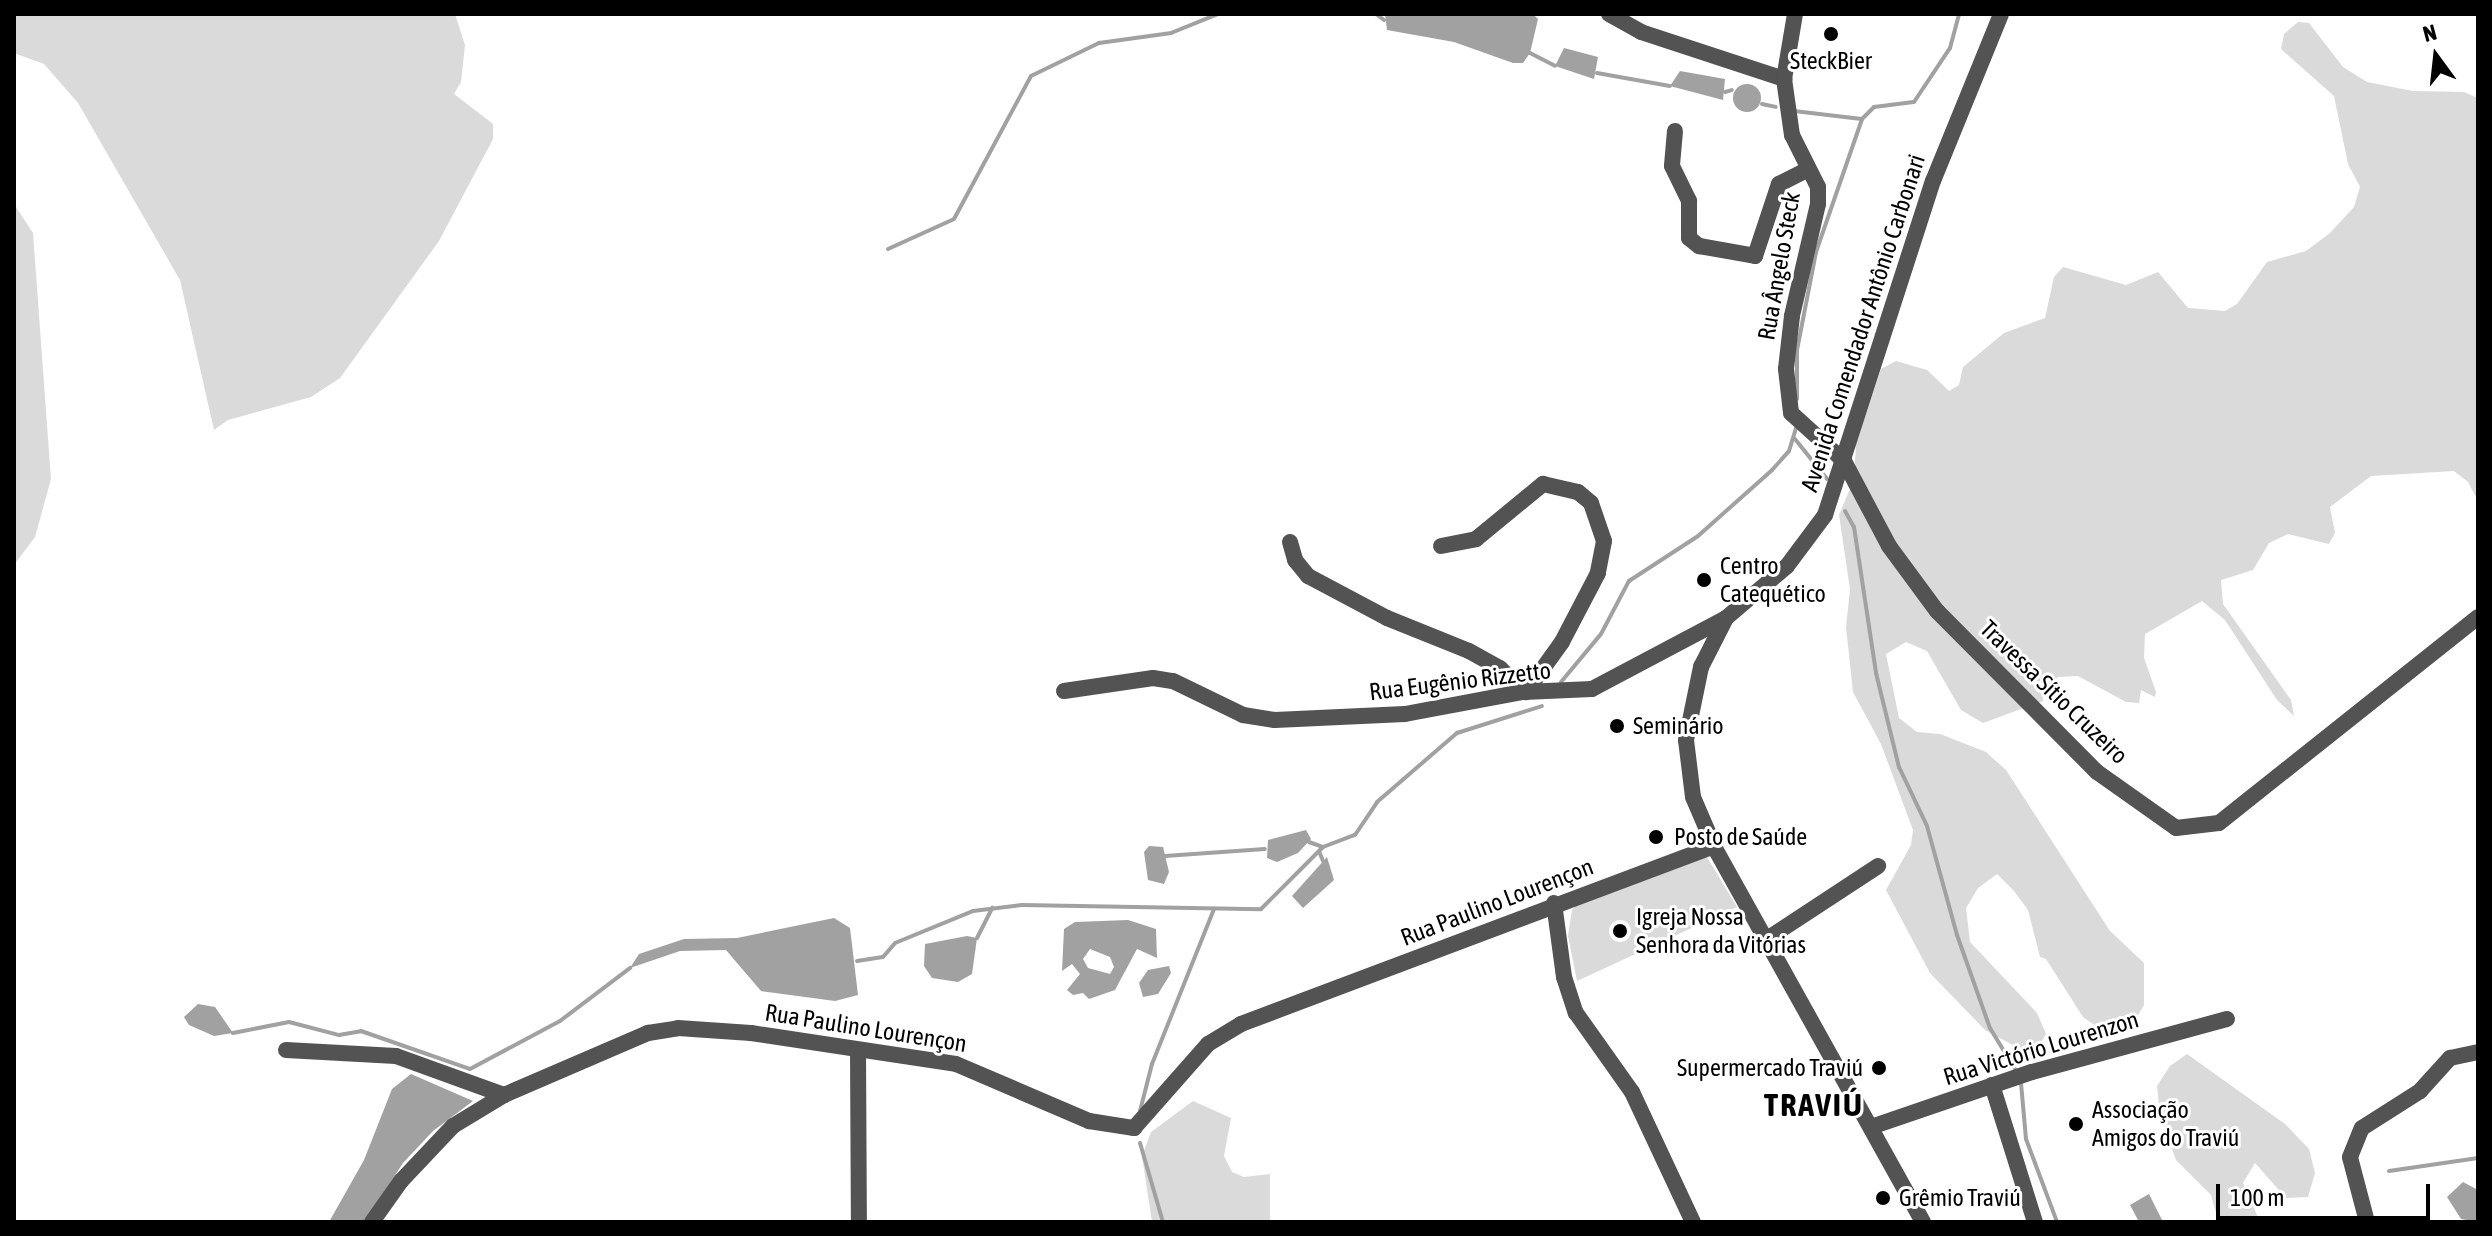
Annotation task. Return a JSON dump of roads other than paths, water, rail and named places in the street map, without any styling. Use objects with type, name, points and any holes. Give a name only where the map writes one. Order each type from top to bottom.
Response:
[{"type":"street","points":[[1609,14],[1615,22],[1641,32],[1784,79]]},
{"type":"street","name":"Rua Ângelo Steck","points":[[1795,14],[1784,79],[1792,135],[1818,187],[1818,204],[1792,316],[1787,402],[1791,413],[1844,461]]},
{"type":"street","name":"Avenida Comendador Antônio Carbonari","points":[[1923,1222],[1714,846],[1693,797],[1686,740],[1701,667],[1726,618],[1787,566],[1813,535],[1844,461],[1933,181],[2001,14]]},
{"type":"street","points":[[1675,131],[1672,166],[1689,201],[1689,238],[1699,246],[1755,256],[1779,184],[1808,169]]},
{"type":"street","name":"Travessa Sítio Cruzeiro","points":[[1844,461],[1889,546],[1937,611],[2097,772],[2176,828],[2219,823],[2478,617]]},
{"type":"street","points":[[1290,542],[1295,560],[1308,576],[1387,618],[1469,651],[1500,668],[1524,692],[1562,642],[1598,573],[1604,541],[1591,503],[1578,492],[1543,484],[1476,539],[1441,546]]},
{"type":"street","name":"Rua Eugênio Rizzetto","points":[[1064,691],[1153,678],[1173,681],[1243,715],[1326,719],[1405,714],[1524,692],[1592,689],[1726,618]]},
{"type":"street","name":"Rua Paulino Lourençon","points":[[372,1222],[429,1149],[453,1126],[504,1095],[648,1033],[678,1028],[751,1033],[956,1064],[1089,1121],[1134,1128],[1223,1033],[1554,903],[1714,846]]},
{"type":"street","points":[[1767,939],[1878,866]]},
{"type":"street","points":[[1554,903],[1564,977],[1576,1013],[1632,1092],[1693,1222]]},
{"type":"street","name":"Rua Victório Lourenzon","points":[[1871,1127],[1992,1085],[2227,1019]]},
{"type":"street","points":[[286,1050],[396,1056],[504,1095]]},
{"type":"street","points":[[858,1050],[859,1222]]},
{"type":"street","points":[[2367,1222],[2350,1157],[2362,1128],[2420,1091],[2450,1058],[2478,1052]]},
{"type":"street","points":[[1992,1085],[2035,1222]]},
{"type":"waterway","points":[[888,249],[954,219],[1031,76],[1099,43],[1171,33],[1218,14]]},
{"type":"waterway","points":[[1376,14],[1384,20]]},
{"type":"waterway","points":[[1797,399],[1797,350],[1816,252],[1862,119],[1874,107],[1914,102],[1950,48],[1959,14]]},
{"type":"waterway","points":[[1530,53],[1555,66]]},
{"type":"waterway","points":[[1597,73],[1670,86]]},
{"type":"waterway","points":[[1725,92],[1732,90]]},
{"type":"waterway","points":[[1762,104],[1776,107]]},
{"type":"waterway","points":[[1794,111],[1862,119]]},
{"type":"waterway","points":[[1561,682],[1601,634],[1629,581],[1698,536],[1772,470],[1789,451],[1796,428]]},
{"type":"waterway","points":[[1795,439],[1827,479]]},
{"type":"waterway","points":[[1845,511],[1854,527],[1876,673],[1899,767],[1927,826],[1957,935],[1990,1028],[2016,1071]]},
{"type":"waterway","points":[[857,961],[883,957],[895,943],[973,911],[1022,905],[1261,909],[1323,847],[1355,835],[1377,802],[1457,733],[1542,706]]},
{"type":"waterway","points":[[1309,842],[1323,847]]},
{"type":"waterway","points":[[1165,856],[1265,849]]},
{"type":"waterway","points":[[1319,851],[1323,861]]},
{"type":"waterway","points":[[977,938],[992,908]]},
{"type":"waterway","points":[[1140,1111],[1152,1064],[1214,909]]},
{"type":"waterway","points":[[233,1033],[289,1022],[339,1035],[361,1031],[470,1069],[560,1021],[630,968]]},
{"type":"waterway","points":[[2021,1083],[2026,1139],[2057,1222]]},
{"type":"waterway","points":[[1140,1143],[1163,1222]]},
{"type":"waterway","points":[[2389,1171],[2478,1158]]},
{"type":"place","name":"SteckBier","points":[[1831,34]]},
{"type":"place","name":"Centro Catequético","points":[[1704,580]]},
{"type":"place","name":"Seminário","points":[[1617,726]]},
{"type":"place","name":"Posto de Saúde","points":[[1656,837]]},
{"type":"place","name":"Igreja Nossa Senhora da Vitórias","points":[[1620,931]]},
{"type":"place","name":"Supermercado Traviú","points":[[1879,1068]]},
{"type":"place","name":"Associação Amigos do Traviú","points":[[2076,1124]]},
{"type":"place","name":"Grêmio Traviú","points":[[1883,1198]]},
{"type":"district","name":"TRAVIÚ","points":[[1814,1105]]}]
